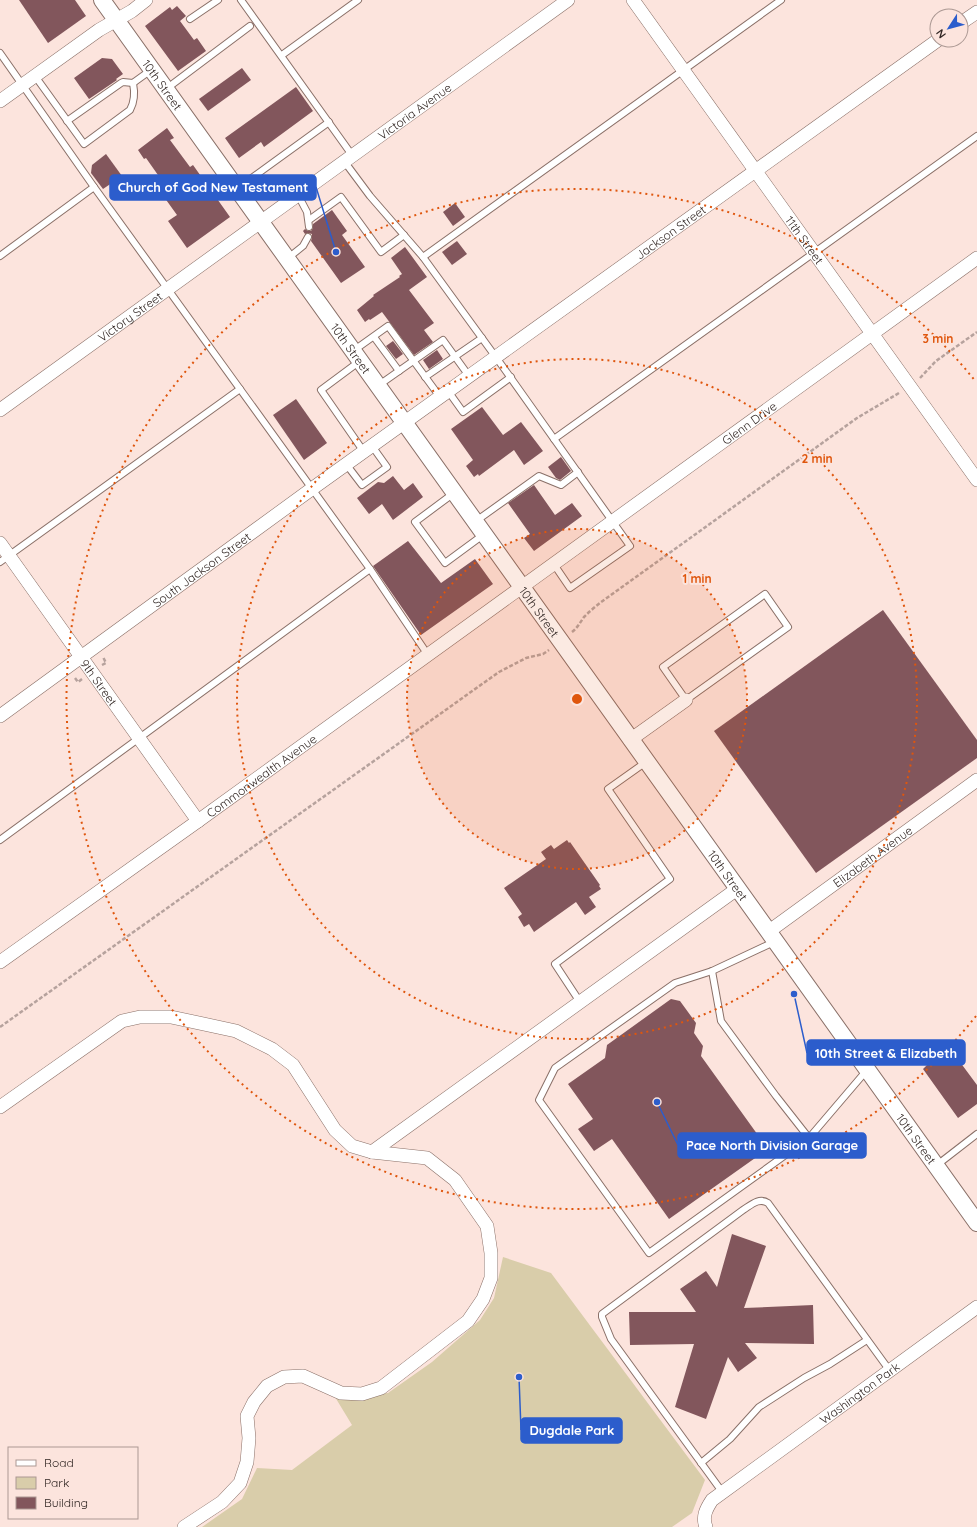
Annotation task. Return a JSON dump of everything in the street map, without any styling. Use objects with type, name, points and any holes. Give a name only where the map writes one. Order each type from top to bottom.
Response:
[{"type":"street","name":"10th Street","points":[[102,0],[977,1223]]},
{"type":"street","points":[[0,101],[99,30],[146,0]]},
{"type":"street","name":"Victoria Avenue","points":[[260,221],[568,0]]},
{"type":"street","name":"11th Street","points":[[632,0],[756,170],[977,480]]},
{"type":"street","name":"Jackson Street","points":[[404,423],[929,46]]},
{"type":"street","name":"Victory Street","points":[[0,410],[260,221]]},
{"type":"street","name":"Glenn Drive","points":[[521,587],[977,258]]},
{"type":"street","name":"South Jackson Street","points":[[0,716],[404,423]]},
{"type":"street","name":"9th Street","points":[[0,543],[4,559],[82,657],[198,821]]},
{"type":"street","name":"Commonwealth Avenue","points":[[0,962],[198,821],[521,587]]},
{"type":"street","points":[[630,740],[686,700]]},
{"type":"street","name":"Elizabeth Avenue","points":[[772,937],[977,780]]},
{"type":"street","points":[[372,1152],[737,889]]},
{"type":"street","points":[[0,1107],[122,1022],[140,1017],[171,1017],[236,1031],[272,1049],[293,1064],[336,1130],[352,1146],[372,1152],[426,1158],[455,1180],[487,1226],[491,1253],[492,1278],[483,1299],[468,1321],[381,1388],[362,1394],[341,1393],[303,1376],[284,1377],[267,1386],[254,1402],[247,1416],[249,1438],[247,1462],[240,1483],[222,1502],[184,1527]]},
{"type":"street","name":"Washington Park","points":[[723,1493],[977,1307]]},
{"type":"street","points":[[706,1527],[704,1522],[706,1509],[712,1500],[723,1493]]},
{"type":"lane","points":[[190,19],[218,0]]},
{"type":"lane","points":[[241,0],[329,122],[370,196],[423,257],[511,377],[630,546],[570,588],[553,563]]},
{"type":"lane","points":[[282,55],[358,0]]},
{"type":"lane","points":[[423,257],[781,0]]},
{"type":"lane","points":[[166,89],[250,26]]},
{"type":"lane","points":[[0,53],[94,187],[313,488],[428,655]]},
{"type":"lane","points":[[67,121],[121,83],[133,83],[151,69]]},
{"type":"lane","points":[[35,76],[84,144],[130,110],[134,102],[133,83]]},
{"type":"lane","points":[[237,189],[329,122]]},
{"type":"lane","points":[[554,438],[977,136]]},
{"type":"lane","points":[[0,256],[94,187]]},
{"type":"lane","points":[[297,194],[307,211],[309,227]]},
{"type":"lane","points":[[309,220],[341,197],[381,252],[404,235]]},
{"type":"lane","points":[[287,259],[303,246],[308,237]]},
{"type":"lane","points":[[346,464],[362,485],[387,467],[368,449],[321,390],[374,337],[388,326],[425,377],[463,412],[511,377]]},
{"type":"lane","points":[[374,337],[399,371]]},
{"type":"lane","points":[[425,377],[482,338]]},
{"type":"lane","points":[[378,387],[443,340],[469,376]]},
{"type":"lane","points":[[4,559],[240,389]]},
{"type":"lane","points":[[454,493],[415,522],[445,563],[479,528],[538,476],[561,485],[578,472]]},
{"type":"lane","points":[[0,840],[370,569]]},
{"type":"lane","points":[[765,594],[788,627],[686,700],[663,667],[765,594]]},
{"type":"lane","points":[[580,1002],[555,964],[670,879],[608,789],[646,762]]},
{"type":"lane","points":[[772,937],[712,971],[675,983],[555,1068],[539,1100],[648,1254],[809,1138],[867,1070]]},
{"type":"lane","points":[[712,971],[721,1021],[809,1138]]},
{"type":"lane","points":[[936,1166],[977,1134]]},
{"type":"lane","points":[[723,1493],[611,1339],[602,1314],[736,1215],[760,1200],[768,1203],[890,1371]]},
{"type":"lane","points":[[701,1463],[730,1439],[759,1407],[867,1340]]},
{"type":"path","points":[[917,381],[936,361],[977,332]]},
{"type":"path","points":[[571,633],[580,625],[583,619],[593,608],[857,418],[902,391]]},
{"type":"path","points":[[0,1028],[499,672],[526,658],[543,654],[550,649]]},
{"type":"path","points":[[101,655],[106,662]]},
{"type":"green space","points":[[503,1257],[551,1273],[705,1480],[692,1513],[672,1527],[202,1527],[242,1499],[257,1468],[292,1470],[352,1425],[335,1397],[388,1393],[432,1362],[480,1320],[494,1298]]},
{"type":"building","points":[[19,0],[75,0],[86,16],[48,43]]},
{"type":"building","points":[[177,6],[186,16],[180,21],[194,40],[197,38],[206,51],[178,71],[145,26],[170,7],[172,10]]},
{"type":"building","points":[[102,58],[112,59],[123,74],[116,79],[117,80],[89,99],[74,78]]},
{"type":"building","points":[[242,68],[251,80],[208,111],[199,99]]},
{"type":"building","points":[[296,87],[313,111],[264,147],[261,142],[239,158],[225,138]]},
{"type":"building","points":[[167,128],[174,138],[170,140],[190,167],[193,165],[230,217],[187,248],[168,221],[177,215],[159,190],[165,185],[146,158],[144,159],[138,150]]},
{"type":"building","points":[[106,154],[122,176],[103,189],[91,173],[92,165]]},
{"type":"building","points":[[455,203],[465,217],[453,226],[443,212]]},
{"type":"building","points":[[332,210],[347,231],[342,235],[365,267],[341,283],[311,241],[312,234],[305,234],[303,231],[305,229],[311,231],[313,224]]},
{"type":"building","points":[[457,241],[467,254],[452,265],[442,252]]},
{"type":"building","points":[[405,247],[427,277],[409,290],[434,323],[424,330],[433,342],[414,355],[382,312],[365,322],[357,310],[374,296],[373,295],[400,277],[399,276],[402,274],[391,258]]},
{"type":"building","points":[[393,341],[403,354],[396,359],[386,346]]},
{"type":"building","points":[[437,350],[443,359],[429,369],[423,360]]},
{"type":"building","points":[[296,399],[327,443],[304,460],[273,415]]},
{"type":"building","points":[[482,407],[503,435],[521,422],[543,451],[524,465],[514,450],[479,476],[478,474],[474,477],[466,466],[473,460],[451,429]]},
{"type":"building","points":[[561,457],[571,471],[560,480],[556,478],[548,467]]},
{"type":"building","points":[[393,476],[404,490],[413,483],[423,497],[393,520],[382,504],[369,514],[357,498],[378,482],[384,483]]},
{"type":"building","points":[[534,485],[555,515],[572,503],[582,516],[534,551],[524,538],[530,534],[508,503]]},
{"type":"building","points":[[408,541],[441,583],[475,559],[493,584],[421,635],[373,566]]},
{"type":"building","points":[[883,610],[977,740],[977,758],[816,873],[714,731]]},
{"type":"building","points":[[567,840],[569,843],[570,842],[600,885],[599,886],[601,889],[589,897],[596,907],[585,915],[576,902],[534,932],[529,924],[524,927],[518,917],[522,914],[504,888],[546,859],[541,852],[551,845],[554,849]]},
{"type":"building","points":[[671,999],[680,1001],[696,1023],[694,1033],[703,1046],[701,1056],[768,1149],[669,1219],[612,1139],[594,1151],[578,1129],[593,1119],[568,1084],[605,1058],[607,1045]]},
{"type":"building","points":[[951,1049],[954,1052],[957,1050],[963,1060],[960,1062],[977,1085],[977,1104],[958,1118],[923,1069]]},
{"type":"building","points":[[732,1234],[766,1246],[744,1308],[813,1305],[814,1344],[745,1343],[757,1358],[738,1372],[728,1357],[706,1419],[675,1407],[694,1344],[630,1345],[629,1312],[696,1312],[680,1289],[706,1271],[717,1287]]},
{"type":"place","name":"Church of God New Testament","points":[[336,252]]},
{"type":"place","name":"10th Street & Elizabeth","points":[[794,994]]},
{"type":"place","name":"Pace North Division Garage","points":[[657,1102]]},
{"type":"place","name":"Dugdale Park","points":[[519,1377]]}]
